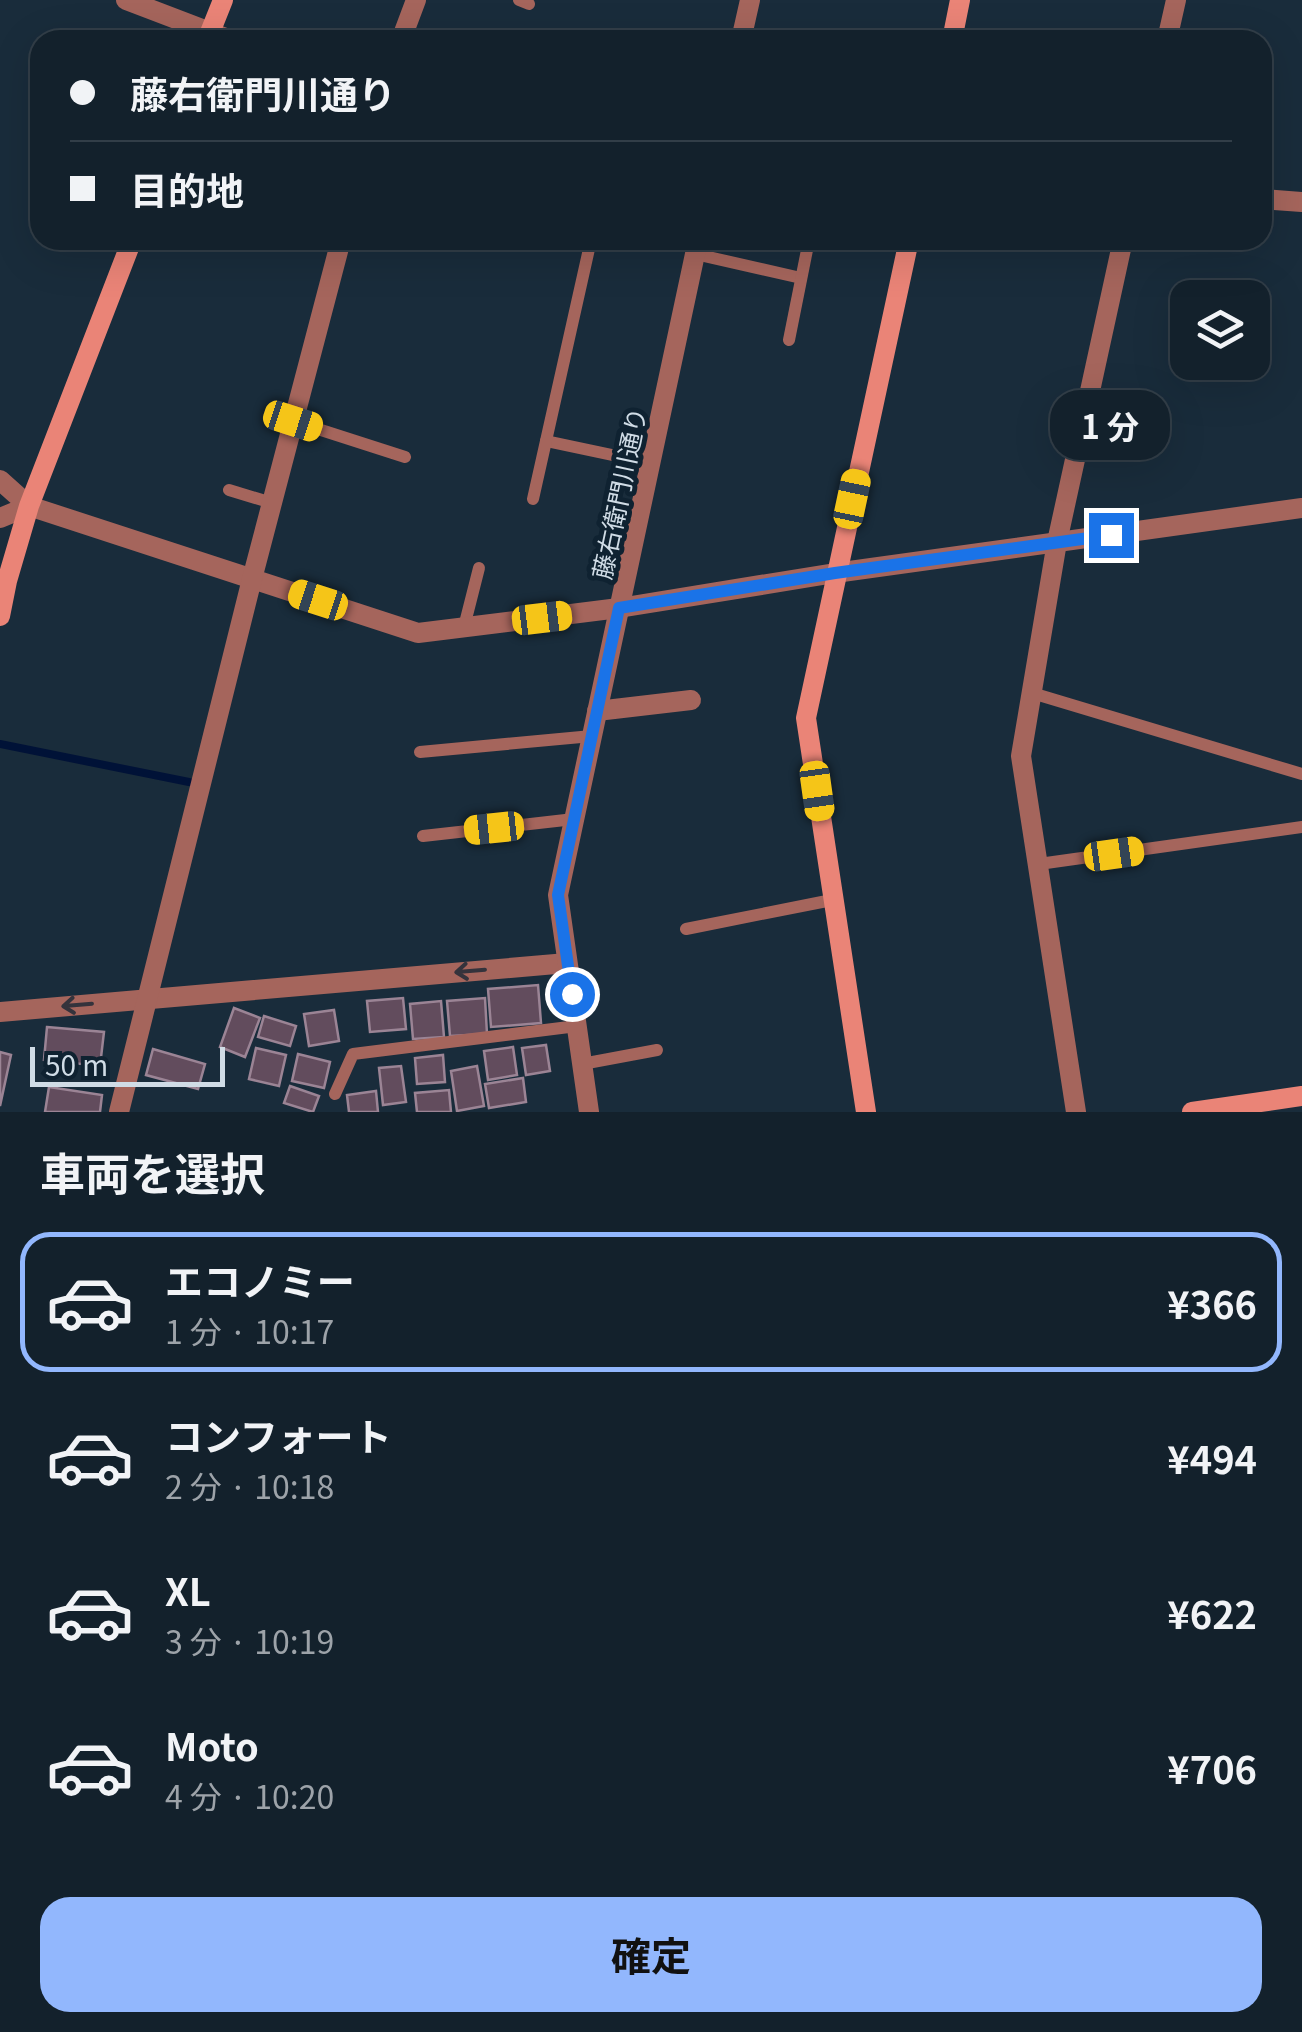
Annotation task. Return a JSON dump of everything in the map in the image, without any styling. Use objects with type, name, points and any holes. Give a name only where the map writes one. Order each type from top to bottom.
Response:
[{"type":"street","points":[[126,0],[195,30]]},
{"type":"street","points":[[211,30],[223,0]]},
{"type":"street","points":[[405,30],[416,0]]},
{"type":"street","points":[[743,30],[750,0]]},
{"type":"street","points":[[954,30],[960,0]]},
{"type":"street","points":[[1169,30],[1176,0]]},
{"type":"street","points":[[1272,200],[1302,202]]},
{"type":"street","points":[[0,616],[6,581],[29,506],[128,250]]},
{"type":"street","points":[[119,1112],[338,250]]},
{"type":"street","name":"藤右衛門川通り","points":[[589,1112],[558,895],[695,250]]},
{"type":"street","points":[[866,1112],[806,718],[907,250]]},
{"type":"street","points":[[1076,1112],[1021,756],[1057,542],[1120,250]]},
{"type":"street","points":[[0,480],[29,506],[418,633],[619,608],[835,573],[1302,508]]},
{"type":"street","points":[[0,518],[29,506]]},
{"type":"street","points":[[597,711],[690,700]]},
{"type":"street","points":[[0,1012],[568,963]]},
{"type":"street","points":[[1192,1112],[1302,1096]]},
{"type":"lane","points":[[533,499],[589,250]]},
{"type":"lane","points":[[706,250],[802,278]]},
{"type":"lane","points":[[789,340],[807,250]]},
{"type":"lane","points":[[293,421],[405,456]]},
{"type":"lane","points":[[546,441],[650,463]]},
{"type":"lane","points":[[229,490],[272,503]]},
{"type":"lane","points":[[464,627],[479,568]]},
{"type":"lane","points":[[1032,692],[1302,774]]},
{"type":"lane","points":[[420,752],[592,736]]},
{"type":"lane","points":[[423,836],[574,818]]},
{"type":"lane","points":[[1039,864],[1302,827]]},
{"type":"lane","points":[[686,929],[832,900]]},
{"type":"lane","points":[[334,1094],[353,1054],[576,1026]]},
{"type":"lane","points":[[582,1064],[657,1050]]},
{"type":"building","points":[[538,985],[541,1023],[491,1027],[488,989]]},
{"type":"building","points":[[403,998],[406,1029],[370,1032],[367,1001]]},
{"type":"building","points":[[485,998],[487,1034],[450,1036],[447,1001]]},
{"type":"building","points":[[441,1001],[444,1037],[413,1039],[410,1004]]},
{"type":"building","points":[[234,1008],[260,1018],[245,1057],[220,1047]]},
{"type":"building","points":[[334,1010],[339,1041],[309,1046],[304,1014]]},
{"type":"building","points":[[264,1016],[296,1026],[290,1046],[258,1037]]},
{"type":"building","points":[[47,1027],[104,1032],[100,1066],[44,1060]]},
{"type":"building","points":[[546,1045],[550,1071],[526,1075],[522,1048]]},
{"type":"building","points":[[513,1047],[517,1075],[488,1080],[484,1051]]},
{"type":"building","points":[[256,1048],[286,1055],[279,1086],[249,1079]]},
{"type":"building","points":[[153,1049],[205,1064],[198,1089],[146,1075]]},
{"type":"building","points":[[0,1052],[11,1055],[0,1106]]},
{"type":"building","points":[[298,1054],[330,1062],[324,1088],[292,1081]]},
{"type":"building","points":[[443,1055],[445,1082],[417,1084],[415,1058]]},
{"type":"building","points":[[401,1066],[406,1102],[383,1105],[379,1068]]},
{"type":"building","points":[[477,1066],[484,1106],[457,1111],[451,1071]]},
{"type":"building","points":[[523,1078],[526,1102],[489,1108],[485,1084]]},
{"type":"building","points":[[290,1086],[319,1096],[313,1112],[284,1103]]},
{"type":"building","points":[[49,1087],[102,1095],[100,1112],[45,1112]]},
{"type":"building","points":[[449,1090],[451,1112],[417,1112],[415,1093]]},
{"type":"building","points":[[376,1091],[378,1112],[349,1112],[347,1095]]},
{"type":"waterway","points":[[0,744],[189,782]]},
{"type":"route","points":[[572,994],[558,895],[619,608],[1111,535]]}]
